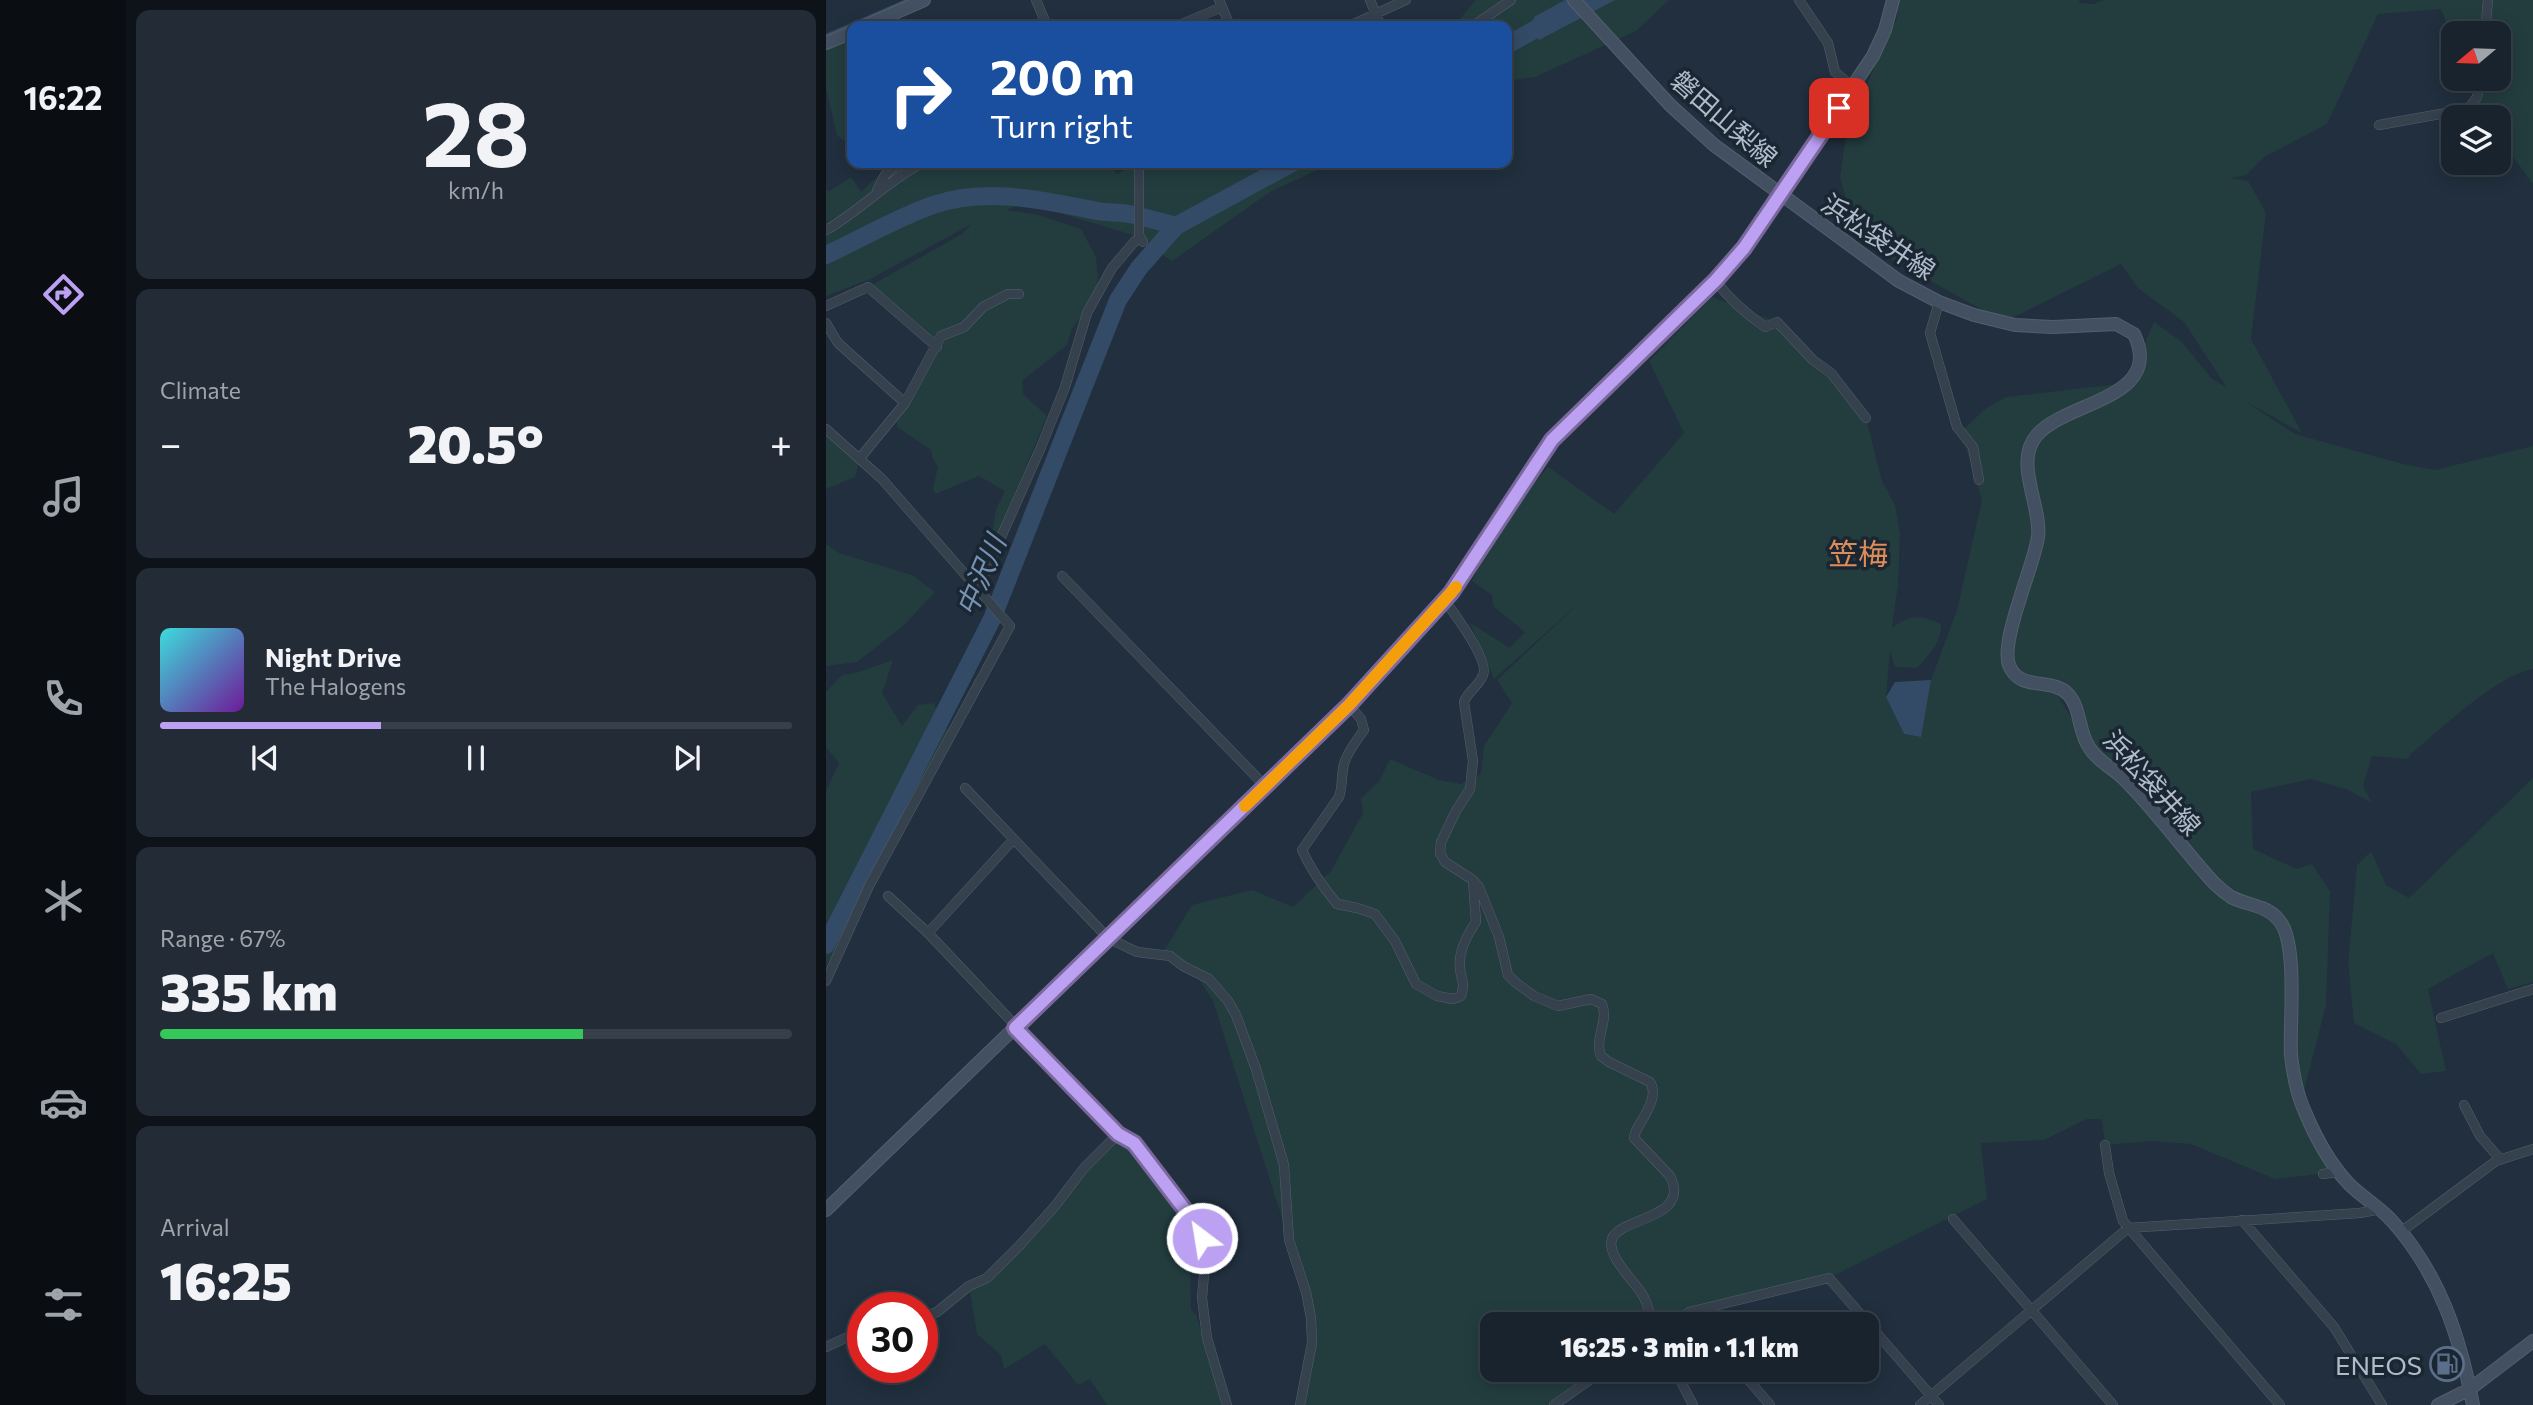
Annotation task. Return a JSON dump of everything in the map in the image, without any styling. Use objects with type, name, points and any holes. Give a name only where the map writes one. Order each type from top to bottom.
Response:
[{"type":"main road","points":[[877,21],[925,0]]},
{"type":"main road","name":"磐田山梨線","points":[[1574,0],[1670,104],[1714,145],[1781,195],[1874,56],[1893,0]]},
{"type":"main road","points":[[826,43],[847,34]]},
{"type":"main road","points":[[826,1210],[1349,705],[1444,601],[1472,564],[1552,440],[1716,280],[1744,248],[1781,195]]},
{"type":"main road","name":"浜松袋井線","points":[[1781,195],[1899,281],[1939,302],[1974,315],[2015,325],[2053,327],[2116,324],[2134,334],[2141,355],[2136,375],[2128,383],[2039,432],[2030,443],[2028,473],[2039,526],[2012,631],[2008,662],[2013,673],[2020,679],[2061,688],[2070,696],[2089,748],[2123,778],[2214,883],[2231,897],[2270,911],[2280,920],[2285,932],[2290,970],[2293,1020],[2291,1054],[2304,1111],[2339,1172],[2402,1231],[2441,1296],[2451,1317],[2473,1405]]},
{"type":"main road","points":[[2438,1405],[2470,1389],[2533,1341]]},
{"type":"street","points":[[1036,0],[1045,21]]},
{"type":"street","points":[[1370,0],[1379,21]]},
{"type":"street","points":[[1360,21],[1406,0]]},
{"type":"street","points":[[1480,21],[1511,0]]},
{"type":"street","points":[[1799,0],[1828,43],[1836,72],[1853,87]]},
{"type":"street","points":[[2485,21],[2488,0]]},
{"type":"street","points":[[1186,21],[1220,3],[1228,21]]},
{"type":"street","points":[[2379,125],[2468,109],[2478,91]]},
{"type":"street","points":[[874,195],[885,175],[893,168]]},
{"type":"street","points":[[826,230],[912,168]]},
{"type":"street","points":[[980,591],[1055,411],[1087,313],[1112,268],[1139,239],[1139,168]]},
{"type":"street","points":[[1716,280],[1739,308],[1765,327],[1777,322],[1813,360],[1831,373],[1866,418]]},
{"type":"street","points":[[826,306],[869,287],[937,347]]},
{"type":"street","points":[[859,458],[905,403],[941,336],[964,327],[983,307],[1008,294],[1019,294]]},
{"type":"street","points":[[1939,302],[1930,333],[1957,427],[1973,447],[1979,480]]},
{"type":"street","points":[[826,323],[838,343],[905,403]]},
{"type":"street","points":[[826,429],[882,479],[1010,626],[869,886],[826,981]]},
{"type":"street","points":[[1062,576],[1265,786]]},
{"type":"street","points":[[1444,601],[1482,658],[1485,670],[1464,702],[1473,761],[1470,789],[1441,842],[1440,853],[1450,867],[1473,880],[1479,887],[1499,937],[1508,975],[1534,996],[1558,1006],[1591,999],[1602,1004],[1605,1017],[1599,1043],[1601,1056],[1650,1082],[1653,1087],[1654,1095],[1634,1138],[1670,1176],[1673,1183],[1672,1198],[1669,1205],[1645,1220],[1618,1230],[1611,1244],[1617,1261],[1644,1296],[1649,1312]]},
{"type":"street","points":[[1349,705],[1361,719],[1364,730],[1343,766],[1339,797],[1302,850],[1324,888],[1337,904],[1375,914],[1395,941],[1416,984],[1437,996],[1452,999],[1461,996],[1465,987],[1460,968],[1461,954],[1476,922],[1473,880]]},
{"type":"street","points":[[965,788],[1108,938],[1137,952],[1170,956],[1209,979],[1236,1015],[1256,1069],[1284,1165],[1289,1240],[1306,1292],[1311,1318],[1312,1343],[1300,1405]]},
{"type":"street","points":[[928,933],[1013,840]]},
{"type":"street","points":[[888,896],[928,933],[1118,1134],[1134,1143],[1192,1219],[1206,1250],[1202,1298],[1207,1338],[1227,1405]]},
{"type":"street","points":[[2441,1018],[2533,989]]},
{"type":"street","points":[[2464,1105],[2480,1136],[2500,1159]]},
{"type":"street","points":[[938,1311],[969,1286],[987,1278],[1055,1206],[1084,1168],[1118,1134]]},
{"type":"street","points":[[2105,1145],[2109,1173],[2123,1221],[2280,1405]]},
{"type":"street","points":[[2402,1231],[2500,1159],[2533,1149]]},
{"type":"street","points":[[2323,1174],[2339,1172]]},
{"type":"street","points":[[1920,1405],[2128,1228],[2355,1214],[2381,1209]]},
{"type":"street","points":[[1953,1219],[2113,1405]]},
{"type":"street","points":[[2242,1220],[2334,1327],[2382,1405]]},
{"type":"street","points":[[1689,1312],[1829,1278],[1858,1312]]},
{"type":"street","points":[[1879,1336],[1939,1405]]},
{"type":"street","points":[[826,1347],[847,1337]]},
{"type":"street","points":[[1554,1405],[1587,1382]]},
{"type":"street","points":[[1681,1382],[1693,1405]]},
{"type":"street","points":[[1750,1382],[1770,1405]]},
{"type":"green space","points":[[1476,0],[1669,0],[1636,31],[1535,77],[1512,80],[1512,21],[1458,21]]},
{"type":"green space","points":[[1898,0],[2079,0],[2080,3],[2094,4],[2104,0],[2485,0],[2483,21],[2446,21],[2441,9],[2378,14],[2327,124],[2264,157],[2246,175],[2230,178],[2248,181],[2266,213],[2251,339],[2302,433],[2245,401],[2295,434],[2403,464],[2435,470],[2533,446],[2533,669],[2519,673],[2486,692],[2437,731],[2408,759],[2372,756],[2363,786],[2372,803],[2348,790],[2311,779],[2251,792],[2253,849],[2297,869],[2312,864],[2330,891],[2326,1005],[2301,1102],[2339,1172],[2275,1179],[2191,1144],[2152,1141],[2105,1145],[2102,1119],[2087,1119],[2044,1140],[1981,1143],[1987,1199],[1829,1278],[1758,1295],[1709,1312],[1480,1312],[1480,1382],[1588,1382],[1554,1405],[1305,1405],[1312,1343],[1297,1266],[1283,1221],[1213,1001],[1190,965],[1162,954],[1192,905],[1252,890],[1293,907],[1331,871],[1363,813],[1361,799],[1379,781],[1390,759],[1439,780],[1461,784],[1481,774],[1484,746],[1512,703],[1497,680],[1588,595],[1494,679],[1470,623],[1510,648],[1525,632],[1493,606],[1492,595],[1472,581],[1503,516],[1548,467],[1614,514],[1684,433],[1649,361],[1712,297],[1777,322],[1866,418],[1882,481],[1895,505],[1900,534],[1898,584],[1892,628],[1915,617],[1941,624],[1937,643],[1917,668],[1895,667],[1890,651],[1886,697],[1904,734],[1920,737],[1931,680],[1957,610],[1982,500],[1961,432],[1985,409],[2006,397],[2128,383],[2154,322],[2182,342],[2211,378],[2227,388],[2184,322],[2138,288],[2121,264],[2004,322],[1858,240],[1840,177],[1847,128],[1897,18]],"holes":[[[2061,699],[2075,706],[2095,753],[2060,700]]]},
{"type":"green space","points":[[2489,0],[2533,0],[2533,184],[2511,154],[2511,105],[2471,105],[2477,97],[2474,91],[2511,91],[2511,21],[2486,21]]},
{"type":"green space","points":[[847,40],[847,142],[837,135],[826,88],[826,50]]},
{"type":"green space","points":[[887,168],[1113,168],[1117,174],[1128,168],[1321,168],[1270,192],[1172,261],[1130,234],[1026,203],[1006,210],[1035,214],[1081,229],[1096,257],[1098,278],[1095,298],[1071,330],[1067,345],[1022,381],[1023,394],[1047,416],[988,557],[996,509],[1005,491],[979,476],[935,494],[933,488],[938,467],[931,450],[897,427],[896,417],[937,347],[868,287],[962,234],[972,224],[870,279],[826,296],[826,223],[834,219],[826,221],[826,190],[830,191],[851,177],[861,192]]},
{"type":"green space","points":[[826,426],[860,458],[855,477],[826,489]]},
{"type":"green space","points":[[826,544],[839,553],[912,575],[935,592],[903,626],[857,662],[826,666]]},
{"type":"green space","points":[[893,660],[882,693],[902,726],[918,705],[933,703],[952,738],[849,931],[826,965],[826,791],[839,763],[826,747],[826,692],[842,675]]},
{"type":"green space","points":[[2533,778],[2533,982],[2508,989],[2493,953],[2428,989],[2446,1071],[2421,1074],[2396,1044],[2354,1023],[2348,963],[2357,865],[2371,851],[2386,885],[2409,898]]},
{"type":"green space","points":[[1118,1134],[1138,1149],[1198,1231],[1190,1256],[1191,1310],[1196,1314],[1222,1405],[1107,1405],[1090,1379],[1078,1385],[1045,1344],[1004,1369],[1001,1355],[977,1334],[969,1286],[1011,1254],[1090,1169]]},
{"type":"water","points":[[1565,0],[1615,0],[1539,40],[1531,31],[1534,17]]},
{"type":"water","points":[[1931,680],[1921,737],[1904,734],[1886,697],[1895,682]]},
{"type":"waterway","points":[[858,21],[907,0]]},
{"type":"waterway","points":[[1512,42],[1588,0]]},
{"type":"waterway","points":[[826,35],[847,26]]},
{"type":"waterway","name":"中沢川","points":[[826,945],[992,619],[1118,300],[1139,268],[1176,226],[1283,168]]},
{"type":"waterway","points":[[826,255],[919,210],[974,197],[1036,200],[1129,214],[1176,226]]},
{"type":"slow traffic","points":[[1245,806],[1349,705],[1456,587]]},
{"type":"place","name":"ENEOS","points":[[2447,1364]]},
{"type":"district","name":"笠梅","points":[[1858,552]]},
{"type":"route","points":[[1202,1238],[1192,1219],[1134,1143],[1118,1134],[1015,1028],[1349,705],[1451,593],[1552,440],[1716,280],[1744,248],[1839,108]]}]
